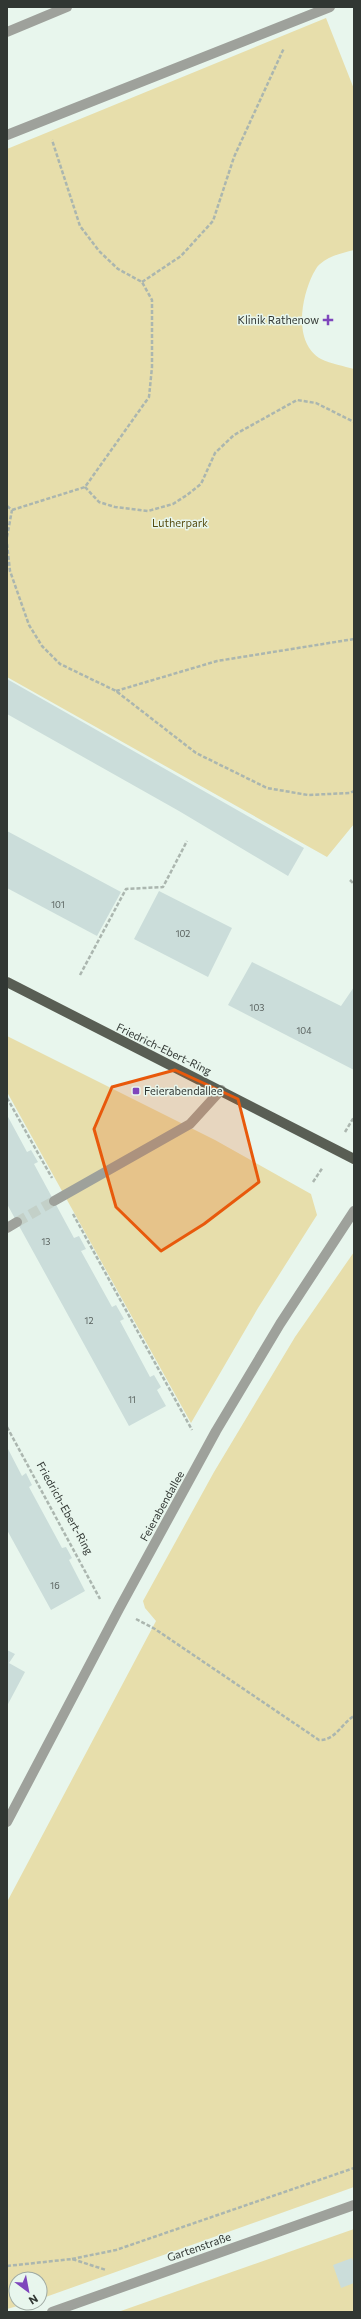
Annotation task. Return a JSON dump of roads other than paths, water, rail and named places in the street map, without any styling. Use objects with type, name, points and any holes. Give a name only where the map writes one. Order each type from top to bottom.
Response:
[{"type":"main road","name":"Friedrich-Ebert-Ring","points":[[7,982],[153,1058],[221,1090],[354,1159]]},
{"type":"street","points":[[7,32],[68,7]]},
{"type":"street","points":[[7,135],[330,7]]},
{"type":"street","points":[[59,1199],[190,1124],[221,1090]]},
{"type":"street","name":"Feierabendallee","points":[[7,1822],[119,1609],[228,1411],[280,1324],[354,1211]]},
{"type":"street","points":[[7,1228],[17,1222]]},
{"type":"street","name":"Gartenstraße","points":[[52,2312],[354,2205]]},
{"type":"tunnel","points":[[17,1222],[54,1201]]},
{"type":"place","name":"Klinik Rathenow","points":[[328,320]]},
{"type":"place","name":"Feierabendallee","points":[[136,1091]]},
{"type":"park label","name":"Lutherpark","points":[[180,523]]}]
